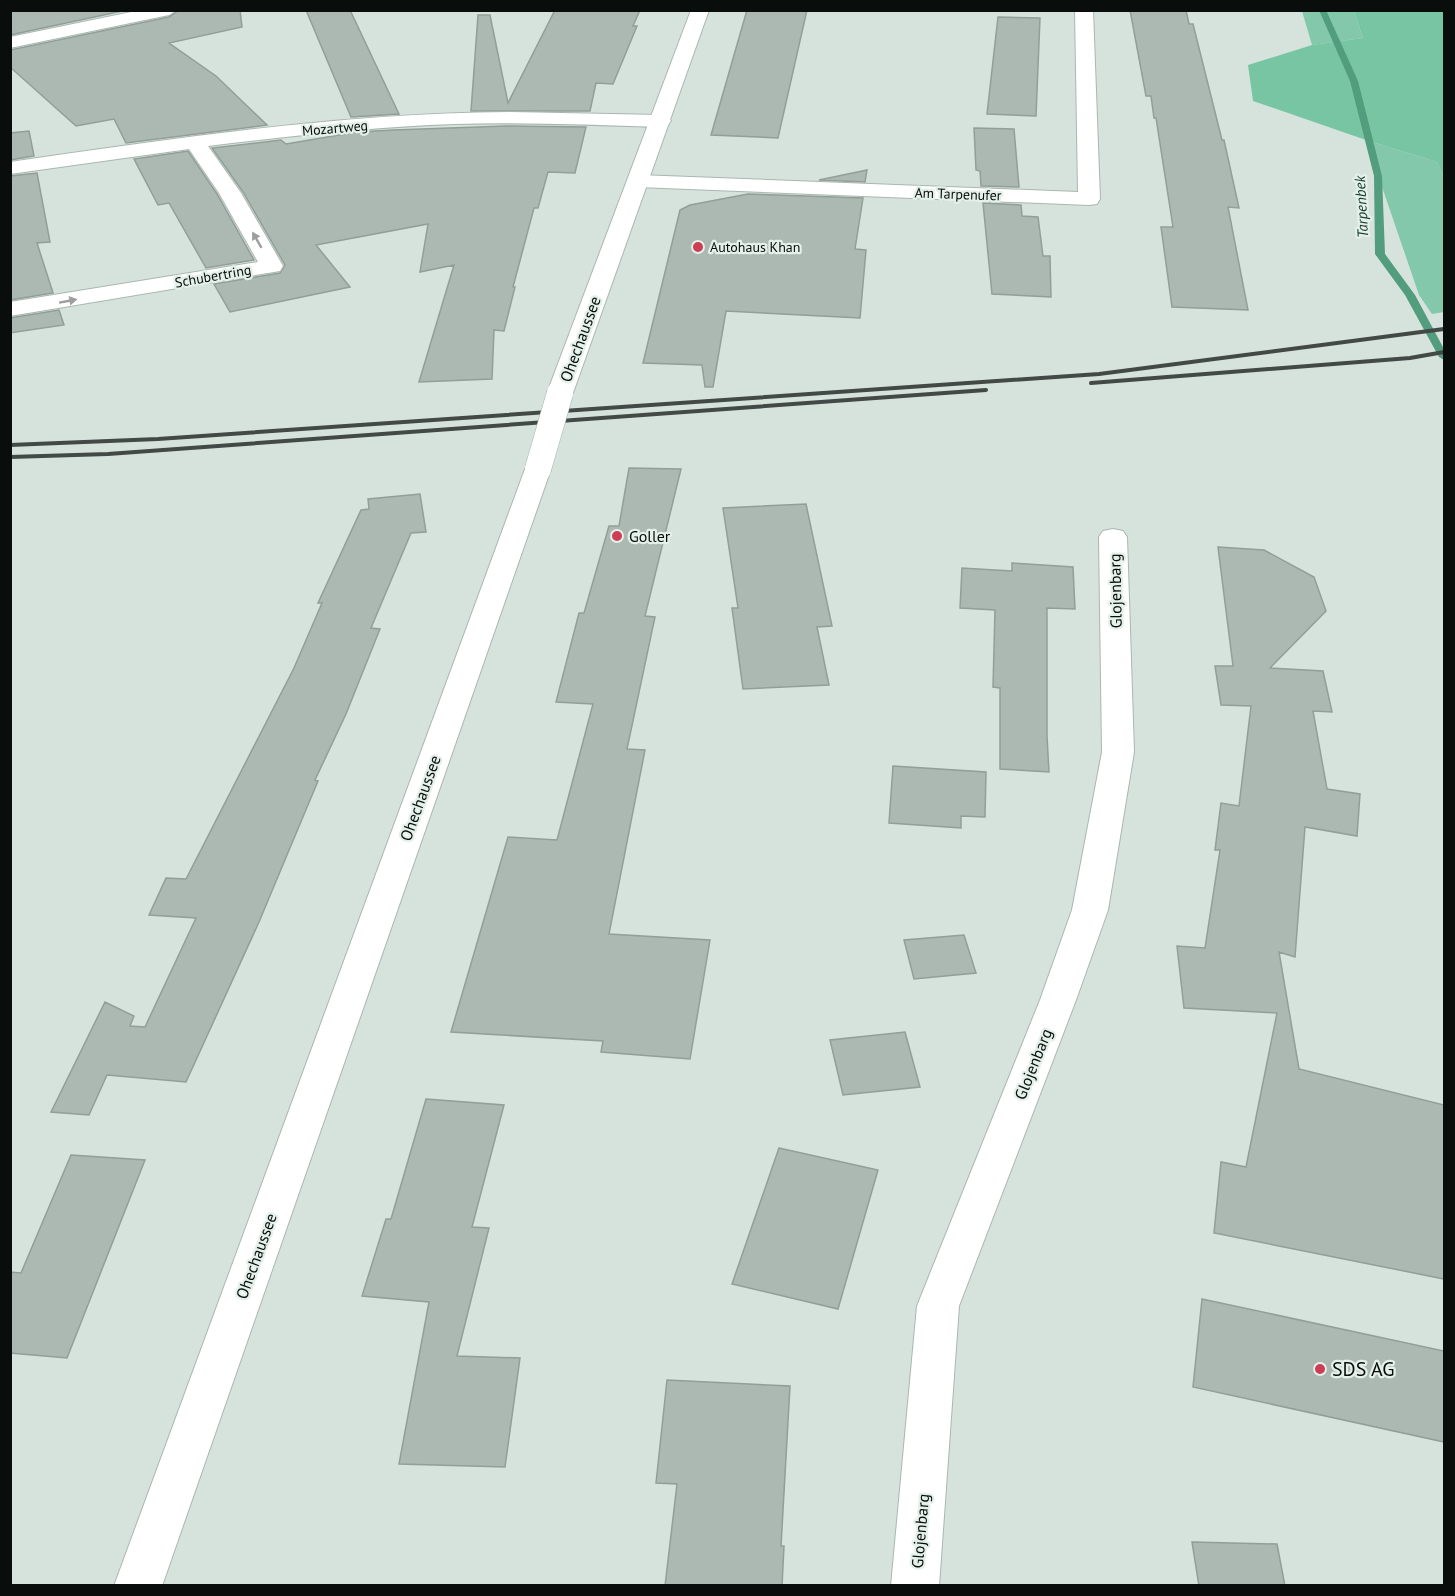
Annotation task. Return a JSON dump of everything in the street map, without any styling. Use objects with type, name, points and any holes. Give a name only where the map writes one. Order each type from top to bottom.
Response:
[{"type":"street","points":[[10,43],[169,10]]},
{"type":"street","name":"Ohechaussee","points":[[138,1586],[538,469],[560,393],[700,10]]},
{"type":"street","name":"Am Tarpenufer","points":[[638,181],[1089,199],[1084,10]]},
{"type":"street","name":"Mozartweg","points":[[10,168],[195,143],[419,120],[481,117],[661,121]]},
{"type":"street","name":"Schubertring","points":[[10,309],[30,308],[272,266],[230,193],[195,143]]},
{"type":"street","name":"Glojenbarg","points":[[915,1586],[938,1306],[1058,1000],[1090,910],[1118,752],[1113,537]]},
{"type":"green space","points":[[1302,11],[1354,11],[1363,38],[1312,45]]},
{"type":"green space","points":[[1354,11],[1444,11],[1444,178],[1437,162],[1253,101],[1248,65],[1312,45],[1363,38]]},
{"type":"green space","points":[[1366,140],[1437,162],[1444,178],[1444,312],[1432,314],[1419,295]]},
{"type":"building","points":[[10,10],[127,10],[10,35]]},
{"type":"building","points":[[179,10],[240,10],[242,27],[169,43],[216,76],[267,125],[126,143],[114,119],[76,126],[10,67],[10,50],[169,17]]},
{"type":"building","points":[[306,10],[350,10],[399,114],[351,117]]},
{"type":"building","points":[[555,10],[640,10],[633,26],[637,26],[613,84],[596,83],[590,111],[471,111],[478,15],[490,15],[508,103]]},
{"type":"building","points":[[747,10],[807,10],[778,138],[711,135]]},
{"type":"building","points":[[1130,10],[1186,10],[1189,24],[1193,24],[1222,140],[1224,140],[1239,208],[1228,207],[1248,310],[1172,307],[1161,227],[1173,227],[1156,118],[1154,118],[1151,96],[1146,96]]},
{"type":"building","points":[[998,17],[1040,18],[1036,116],[987,114]]},
{"type":"building","points":[[506,126],[586,127],[575,173],[548,172],[538,208],[534,208],[504,331],[494,330],[492,379],[419,382],[454,265],[420,272],[428,224],[316,245],[350,287],[230,312],[214,284],[280,273],[285,265],[243,192],[212,148],[281,140],[286,144],[357,132]]},
{"type":"building","points":[[974,128],[1014,129],[1019,187],[981,186],[980,171],[976,170]]},
{"type":"building","points":[[29,131],[34,156],[10,160],[10,133]]},
{"type":"building","points":[[188,151],[217,194],[254,260],[206,268],[169,203],[158,205],[134,159]]},
{"type":"building","points":[[867,170],[865,182],[819,180]]},
{"type":"building","points":[[37,173],[50,242],[37,243],[53,293],[10,300],[10,176]]},
{"type":"building","points":[[748,194],[863,198],[855,249],[866,250],[860,318],[726,311],[713,387],[705,387],[702,365],[643,363],[680,210],[690,205]]},
{"type":"building","points":[[983,203],[1021,205],[1022,216],[1038,217],[1043,256],[1050,256],[1051,297],[992,294]]},
{"type":"building","points":[[59,310],[64,325],[10,333],[10,318]]},
{"type":"building","points":[[629,468],[681,469],[645,616],[655,617],[627,749],[645,750],[609,934],[710,940],[690,1059],[601,1052],[603,1041],[451,1032],[508,837],[557,840],[593,704],[556,702],[579,613],[584,613],[609,526],[619,526]]},
{"type":"building","points":[[420,494],[426,532],[411,533],[371,628],[380,629],[346,714],[315,780],[318,781],[259,922],[186,1082],[107,1075],[89,1115],[51,1112],[105,1002],[134,1016],[130,1026],[145,1027],[196,918],[149,915],[166,878],[186,879],[294,668],[322,603],[318,603],[361,510],[369,509],[368,499]]},
{"type":"building","points":[[806,504],[832,626],[817,627],[829,685],[743,689],[732,608],[738,608],[723,508]]},
{"type":"building","points":[[1218,547],[1264,550],[1314,577],[1326,611],[1270,668],[1323,671],[1332,712],[1313,711],[1327,789],[1360,794],[1357,836],[1305,827],[1295,957],[1279,952],[1299,1069],[1444,1105],[1444,1279],[1214,1233],[1221,1162],[1246,1167],[1277,1013],[1184,1008],[1177,946],[1205,948],[1220,850],[1215,850],[1221,803],[1239,806],[1251,706],[1221,705],[1215,666],[1233,666]]},
{"type":"building","points":[[1012,563],[1073,567],[1075,609],[1047,608],[1049,772],[1000,769],[1000,688],[993,687],[995,610],[960,608],[962,568],[1012,571]]},
{"type":"building","points":[[893,766],[986,772],[985,817],[961,816],[961,828],[889,823]]},
{"type":"building","points":[[964,935],[976,973],[914,979],[904,940]]},
{"type":"building","points":[[905,1032],[920,1087],[843,1095],[830,1040]]},
{"type":"building","points":[[426,1099],[504,1105],[472,1227],[489,1228],[457,1356],[520,1358],[505,1467],[399,1464],[429,1302],[362,1296],[386,1219],[391,1219]]},
{"type":"building","points":[[779,1148],[878,1170],[838,1309],[732,1284]]},
{"type":"building","points":[[71,1155],[145,1160],[67,1358],[10,1353],[10,1272],[21,1273]]},
{"type":"building","name":"SDS AG","points":[[1202,1299],[1444,1351],[1444,1442],[1193,1387]]},
{"type":"building","points":[[667,1380],[790,1386],[781,1546],[784,1546],[782,1586],[665,1586],[677,1484],[656,1483]]},
{"type":"building","points":[[1192,1542],[1277,1544],[1285,1586],[1199,1586]]},
{"type":"waterway","name":"Tarpenbek","points":[[1322,10],[1354,81],[1378,176],[1380,254],[1410,295],[1444,357]]},
{"type":"railway","points":[[10,445],[158,439],[1099,374],[1444,329]]},
{"type":"railway","points":[[1091,383],[1410,358],[1444,352]]},
{"type":"railway","points":[[10,457],[108,454],[986,390]]},
{"type":"place","name":"Autohaus Khan","points":[[698,247]]},
{"type":"place","name":"Goller","points":[[617,536]]},
{"type":"place","name":"SDS AG","points":[[1320,1369]]}]
